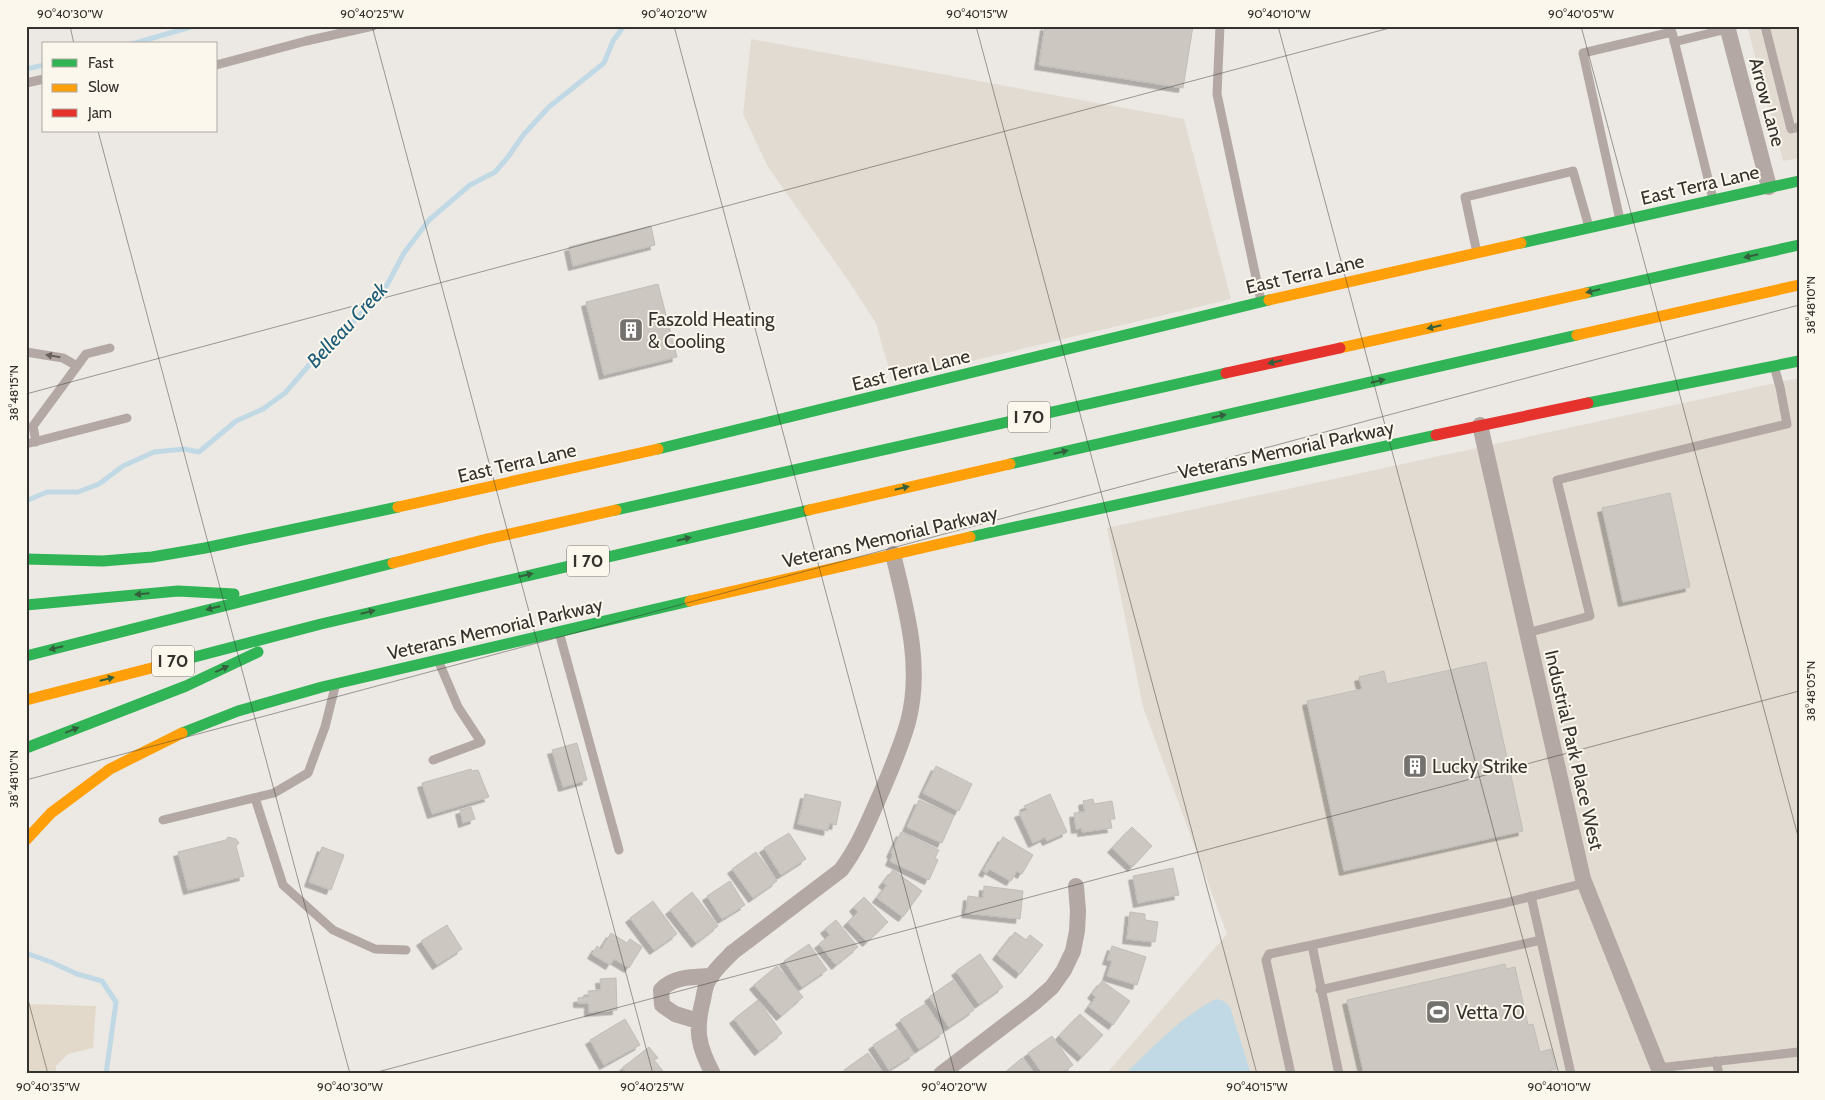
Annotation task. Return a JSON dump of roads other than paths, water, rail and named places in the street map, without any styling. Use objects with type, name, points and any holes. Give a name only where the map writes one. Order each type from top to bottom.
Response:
[{"type":"main road","name":"East Terra Lane","points":[[26,559],[103,561],[152,557],[205,548],[595,464],[1262,302],[1799,180]]},
{"type":"main road","name":"I 70","points":[[26,656],[487,539],[1799,245]]},
{"type":"main road","name":"I 70","points":[[26,700],[320,624],[855,499],[1799,285]]},
{"type":"main road","name":"Veterans Memorial Parkway","points":[[26,840],[50,814],[110,770],[173,736],[238,711],[336,684],[893,554],[1480,425],[1799,361]]},
{"type":"main road","points":[[26,605],[178,591],[260,596]]},
{"type":"main road","points":[[26,748],[186,686],[320,624]]},
{"type":"street","name":"Arrow Lane","points":[[1727,28],[1769,187]]},
{"type":"street","name":"Industrial Park Place West","points":[[1480,425],[1585,883],[1660,1071]]},
{"type":"street","points":[[713,1074],[702,1048],[698,1021],[707,982],[733,952],[841,870],[861,839],[898,752],[908,721],[914,684],[914,648],[893,554]]},
{"type":"street","points":[[941,1074],[1052,987],[1064,970],[1073,951],[1078,912],[1076,886]]},
{"type":"street","points":[[698,1021],[675,1014],[662,1004],[661,990],[665,985],[680,979],[712,976]]},
{"type":"lane","points":[[218,64],[306,41],[373,26]]},
{"type":"lane","points":[[1220,26],[1217,94],[1262,302]]},
{"type":"lane","points":[[1765,26],[1791,129],[1799,127]]},
{"type":"lane","points":[[1674,42],[1727,28]]},
{"type":"lane","points":[[1620,221],[1583,53],[1672,32],[1713,200]]},
{"type":"lane","points":[[26,83],[42,79]]},
{"type":"lane","points":[[1477,253],[1465,197],[1573,171],[1589,228]]},
{"type":"lane","points":[[36,442],[33,426],[86,354],[110,348]]},
{"type":"lane","points":[[26,352],[63,358],[77,366]]},
{"type":"lane","points":[[1527,633],[1590,616],[1557,480],[1787,424],[1774,366]]},
{"type":"lane","points":[[26,444],[127,418]]},
{"type":"lane","points":[[559,632],[619,850]]},
{"type":"lane","points":[[433,760],[481,742],[458,707],[438,660]]},
{"type":"lane","points":[[163,820],[274,793],[308,773],[325,726],[336,684]]},
{"type":"lane","points":[[255,798],[283,885],[333,930],[376,949],[406,950]]},
{"type":"lane","points":[[1291,1074],[1266,960],[1269,954],[1585,883]]},
{"type":"lane","points":[[1531,896],[1570,1074]]},
{"type":"lane","points":[[1320,990],[1541,940]]},
{"type":"lane","points":[[1312,945],[1339,1074]]},
{"type":"lane","points":[[1660,1071],[1716,1061],[1799,1052]]},
{"type":"lane","points":[[1716,1061],[1719,1074]]},
{"type":"water","points":[[1216,999],[1224,1001],[1230,1007],[1251,1074],[1125,1074],[1180,1023]]},
{"type":"waterway","points":[[139,42],[194,26]]},
{"type":"waterway","name":"Belleau Creek","points":[[26,501],[47,492],[78,492],[99,484],[123,466],[154,452],[184,449],[199,452],[236,421],[263,409],[285,393],[310,364],[335,342],[387,285],[404,253],[429,220],[470,185],[495,172],[524,134],[549,107],[604,63],[613,41],[624,26]]},
{"type":"waterway","points":[[26,69],[42,65]]},
{"type":"waterway","name":"Belleau Creek","points":[[26,953],[77,974],[102,981],[116,1002],[106,1074]]},
{"type":"place","name":"Faszold Heating & Cooling","points":[[631,330]]},
{"type":"place","name":"Lucky Strike","points":[[1415,766]]},
{"type":"place","name":"Vetta 70","points":[[1438,1012]]}]
